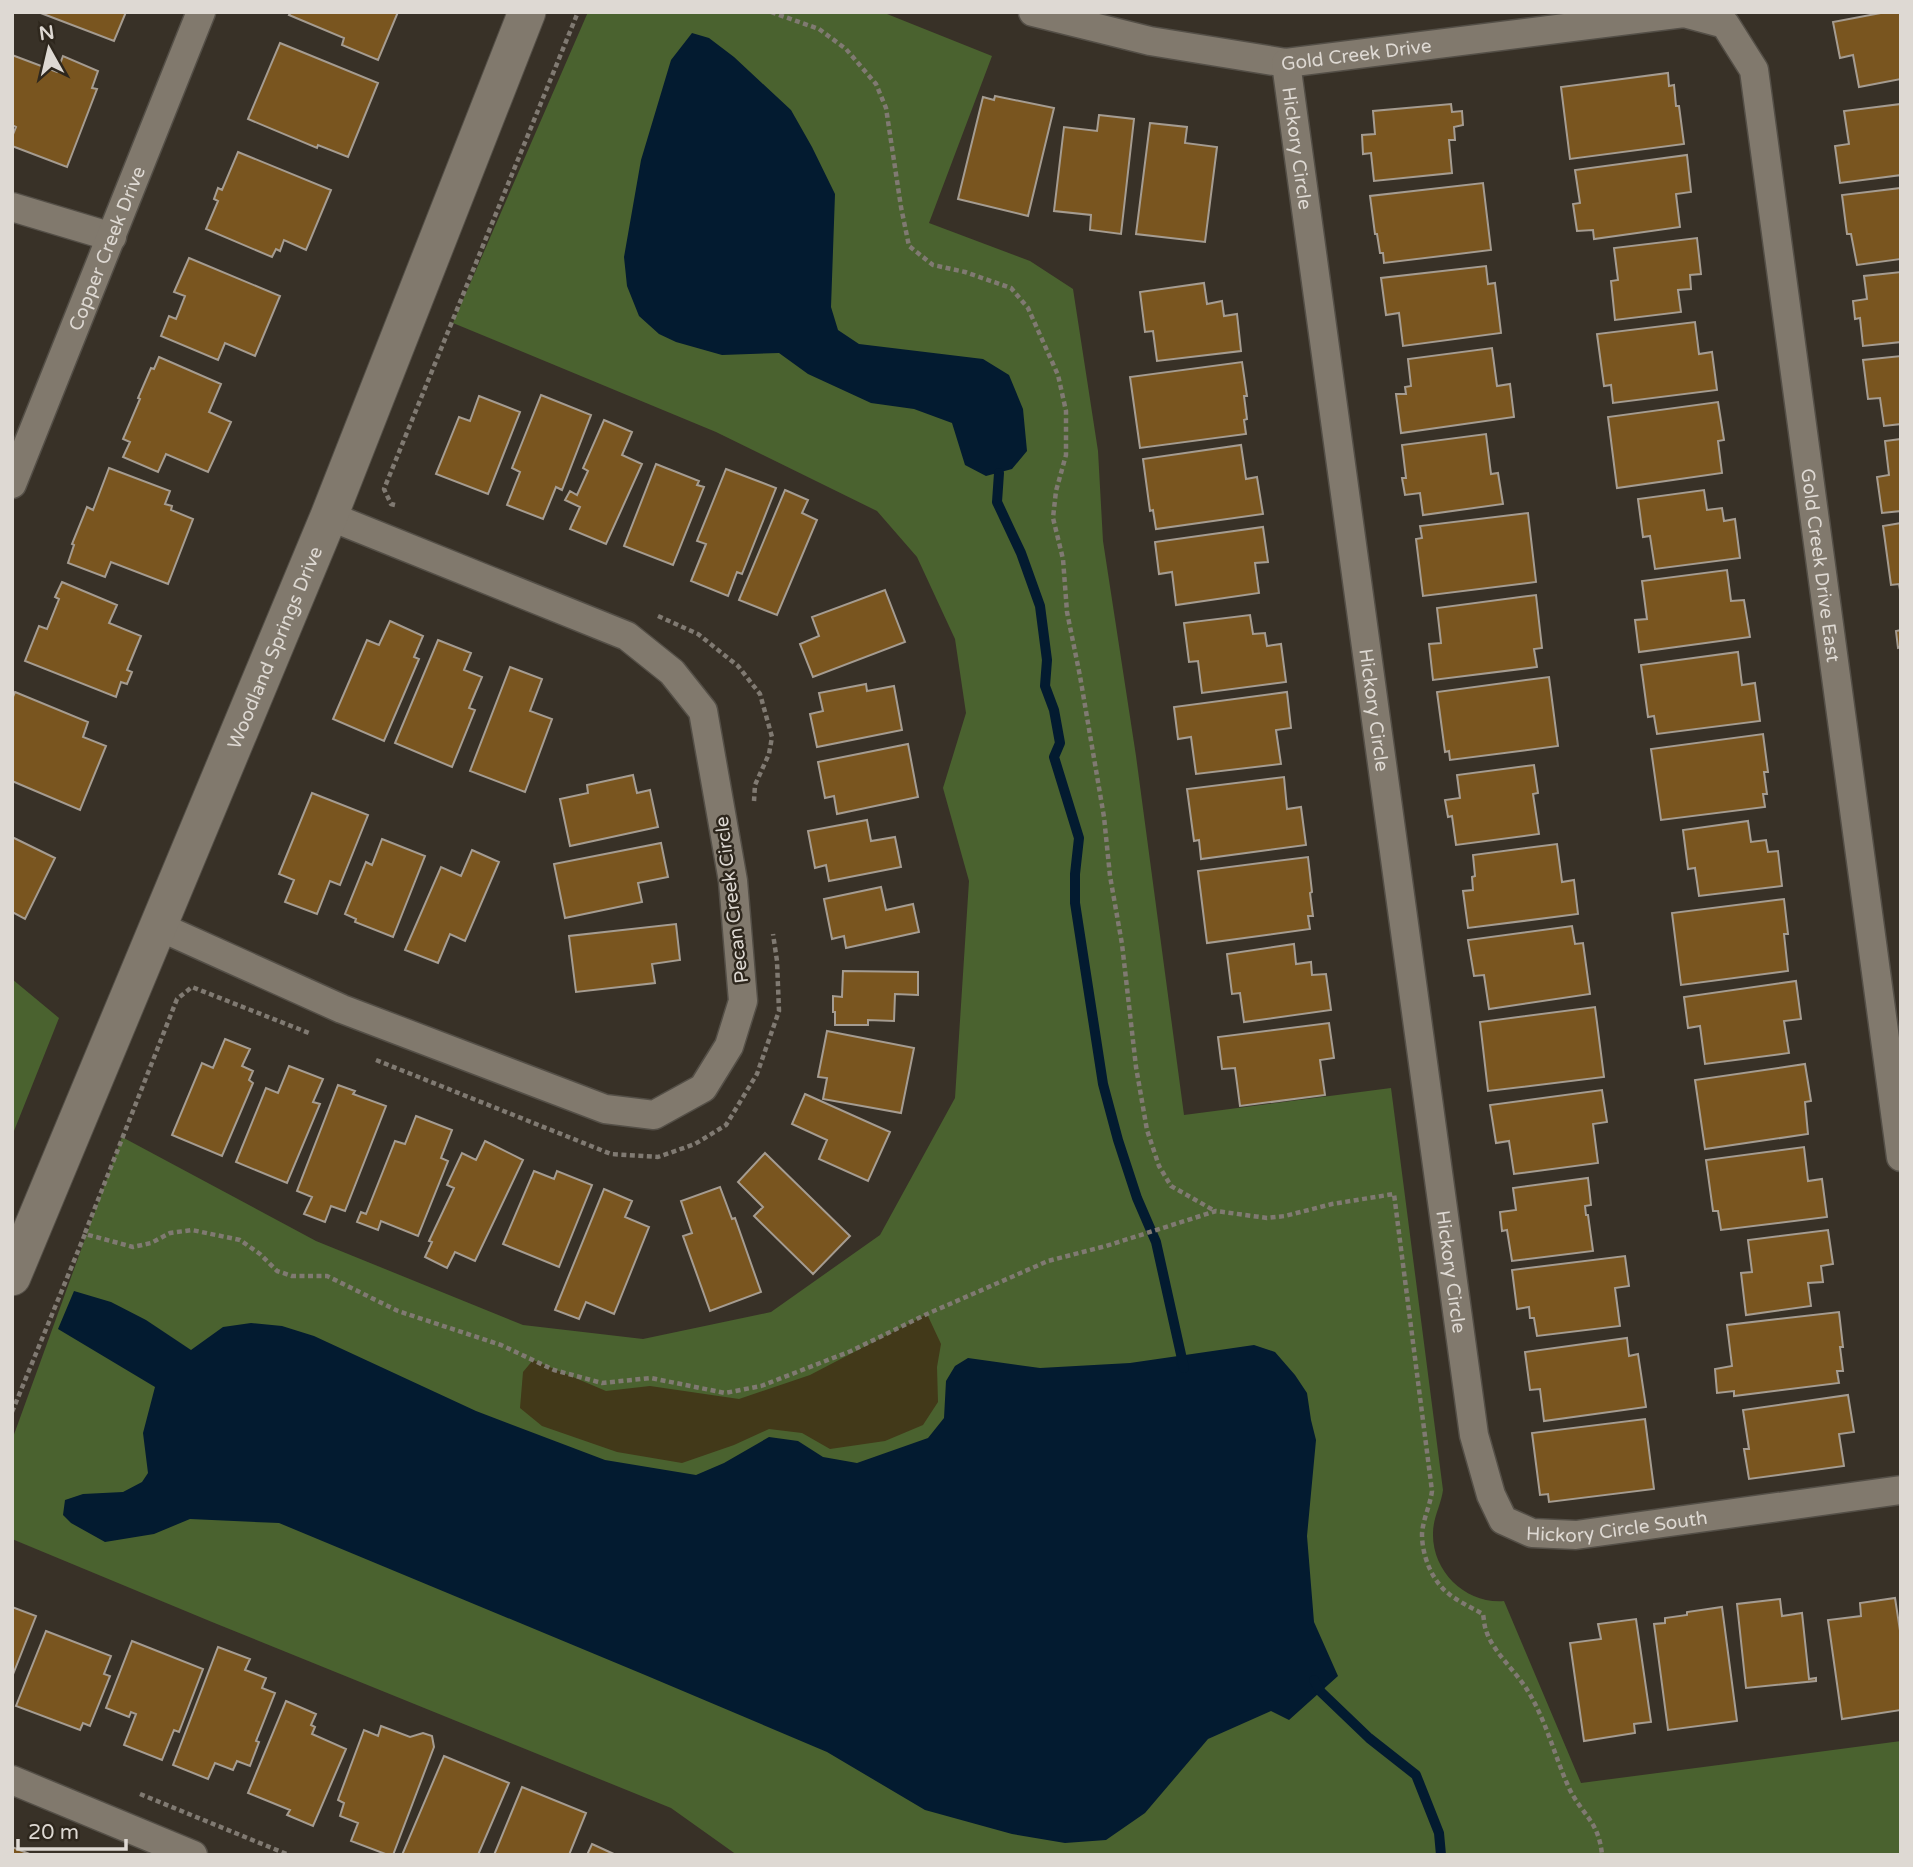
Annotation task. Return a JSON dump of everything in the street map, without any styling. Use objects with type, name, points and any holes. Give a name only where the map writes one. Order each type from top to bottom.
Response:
[{"type":"street","name":"Copper Creek Drive","points":[[12,484],[201,12]]},
{"type":"street","name":"Woodland Springs Drive","points":[[12,1278],[329,516],[527,12]]},
{"type":"street","name":"Gold Creek Drive","points":[[1033,12],[1150,41],[1286,63],[1684,13]]},
{"type":"street","name":"Gold Creek Drive East","points":[[1684,13],[1725,24],[1754,70],[1901,1157]]},
{"type":"street","name":"Hickory Circle","points":[[1286,63],[1464,1356]]},
{"type":"street","points":[[12,207],[113,237]]},
{"type":"street","name":"Pecan Creek Circle","points":[[158,926],[342,1009],[605,1109],[654,1115],[703,1088],[729,1046],[743,1000],[733,881],[703,711],[672,672],[628,635],[329,516]]},
{"type":"street","name":"Hickory Circle South","points":[[1464,1356],[1474,1435],[1491,1495],[1503,1520],[1532,1533],[1576,1535],[1901,1490]]},
{"type":"street","points":[[12,1780],[153,1847],[193,1855]]},
{"type":"path","points":[[404,509],[391,504],[384,489],[578,12]]},
{"type":"path","points":[[771,12],[819,29],[846,49],[876,84],[886,108],[909,246],[933,265],[965,272],[1011,288],[1028,308],[1058,375],[1066,411],[1066,455],[1056,491],[1053,518],[1063,559],[1067,612],[1104,817],[1136,1068],[1147,1130],[1159,1166],[1171,1186],[1216,1211],[1237,1215],[1276,1217],[1394,1194],[1432,1491],[1422,1534],[1426,1558],[1433,1576],[1449,1594],[1483,1614],[1486,1632],[1526,1688],[1544,1724],[1570,1789],[1595,1824],[1601,1841],[1602,1855]]},
{"type":"path","points":[[654,614],[698,634],[738,666],[760,694],[772,737],[769,754],[755,785],[754,804]]},
{"type":"path","points":[[372,1058],[611,1154],[658,1157],[695,1143],[726,1125],[757,1074],[779,1011],[777,961],[771,921]]},
{"type":"path","points":[[12,1412],[177,999],[192,987],[321,1038]]},
{"type":"path","points":[[85,1234],[133,1247],[151,1243],[170,1233],[192,1230],[240,1240],[260,1254],[277,1271],[292,1276],[327,1276],[398,1311],[501,1345],[554,1370],[602,1383],[651,1378],[725,1394],[761,1387],[851,1351],[1048,1261],[1106,1246],[1216,1211]]},
{"type":"green space","points":[[588,12],[882,12],[992,56],[929,223],[1030,261],[1073,289],[1098,451],[1103,541],[1136,756],[1184,1115],[1391,1088],[1443,1490],[1433,1527],[1434,1547],[1438,1560],[1454,1583],[1477,1597],[1504,1601],[1581,1783],[1901,1741],[1901,1855],[737,1855],[671,1808],[12,1539],[12,1440],[122,1137],[316,1241],[523,1325],[643,1339],[771,1312],[880,1235],[955,1098],[969,881],[943,788],[966,713],[955,639],[917,557],[877,511],[716,432],[453,323]]},
{"type":"green space","points":[[12,979],[59,1018],[12,1136]]},
{"type":"sand","points":[[927,1314],[941,1344],[937,1367],[938,1402],[923,1425],[885,1441],[830,1449],[802,1433],[769,1429],[734,1445],[682,1463],[617,1452],[542,1426],[520,1408],[523,1372],[533,1360],[606,1391],[650,1386],[739,1399],[810,1375]]},
{"type":"water","points":[[692,33],[709,38],[734,57],[791,110],[812,147],[835,194],[831,307],[838,330],[859,344],[983,359],[1009,375],[1023,409],[1027,451],[1012,469],[986,476],[965,465],[952,423],[914,409],[871,403],[808,374],[779,353],[722,355],[676,342],[659,334],[639,316],[627,286],[624,257],[641,160],[671,60]]},
{"type":"water","points":[[74,1291],[111,1302],[146,1320],[191,1350],[223,1327],[251,1323],[282,1326],[314,1336],[476,1411],[605,1460],[696,1475],[724,1463],[769,1437],[798,1441],[823,1457],[857,1463],[928,1438],[944,1418],[946,1381],[955,1366],[968,1358],[1040,1368],[1130,1363],[1254,1345],[1275,1352],[1307,1393],[1316,1440],[1307,1536],[1314,1622],[1338,1676],[1289,1720],[1271,1711],[1208,1739],[1145,1813],[1106,1840],[1065,1843],[1012,1834],[925,1810],[827,1752],[279,1523],[190,1519],[154,1534],[105,1542],[71,1523],[63,1515],[65,1500],[83,1494],[123,1492],[142,1482],[148,1473],[143,1433],[155,1387],[58,1329]]},
{"type":"building","points":[[38,12],[126,12],[114,41]]},
{"type":"building","points":[[291,12],[398,12],[378,60],[342,45],[344,38],[289,15]]},
{"type":"building","points":[[1886,12],[1901,12],[1901,79],[1859,87],[1853,55],[1840,58],[1833,22]]},
{"type":"building","points":[[280,43],[378,83],[348,157],[318,145],[317,148],[248,119]]},
{"type":"building","points":[[12,55],[57,72],[63,56],[98,71],[92,88],[97,89],[67,167],[12,146],[16,127],[12,125]]},
{"type":"building","points":[[1668,73],[1669,86],[1674,85],[1676,106],[1679,106],[1684,144],[1570,159],[1561,87]]},
{"type":"building","points":[[995,96],[1054,108],[1028,216],[958,199],[983,97],[994,100]]},
{"type":"building","points":[[1451,104],[1452,112],[1462,111],[1463,125],[1454,127],[1455,140],[1449,140],[1452,173],[1374,181],[1371,153],[1363,154],[1362,135],[1375,134],[1373,111]]},
{"type":"building","points":[[1901,104],[1901,175],[1840,183],[1835,146],[1849,144],[1844,111]]},
{"type":"building","points":[[1099,115],[1134,119],[1121,234],[1090,230],[1091,215],[1054,211],[1064,127],[1097,131]]},
{"type":"building","points":[[1150,123],[1187,127],[1185,143],[1217,147],[1205,242],[1136,234]]},
{"type":"building","points":[[238,152],[331,190],[306,250],[284,240],[280,251],[276,249],[272,257],[206,229],[218,201],[214,199],[218,188],[222,190]]},
{"type":"building","points":[[1687,155],[1691,192],[1676,194],[1680,227],[1594,239],[1593,230],[1577,231],[1573,204],[1580,203],[1575,170]]},
{"type":"building","points":[[1483,183],[1491,250],[1384,263],[1375,234],[1370,196]]},
{"type":"building","points":[[1901,188],[1901,259],[1857,265],[1851,234],[1847,234],[1842,195]]},
{"type":"building","points":[[1697,238],[1701,274],[1690,275],[1691,289],[1678,290],[1681,312],[1615,320],[1611,281],[1618,280],[1614,248]]},
{"type":"building","points":[[189,258],[280,296],[255,356],[225,343],[218,360],[161,336],[169,316],[176,319],[185,296],[174,292]]},
{"type":"building","points":[[1486,266],[1488,284],[1495,283],[1501,333],[1403,346],[1399,313],[1386,315],[1381,278]]},
{"type":"building","points":[[1901,272],[1901,342],[1863,346],[1860,318],[1855,319],[1853,301],[1867,299],[1864,276]]},
{"type":"building","points":[[1204,283],[1207,304],[1222,301],[1224,316],[1237,314],[1241,351],[1157,361],[1153,331],[1145,332],[1140,292]]},
{"type":"building","points":[[1695,322],[1699,354],[1712,352],[1717,390],[1613,403],[1611,385],[1604,386],[1597,334]]},
{"type":"building","points":[[1492,348],[1497,386],[1510,384],[1514,417],[1401,433],[1396,394],[1406,394],[1405,387],[1411,386],[1408,359]]},
{"type":"building","points":[[1901,356],[1901,424],[1884,426],[1880,398],[1868,399],[1863,360]]},
{"type":"building","points":[[159,357],[221,384],[209,412],[231,422],[208,472],[166,454],[158,472],[123,457],[130,442],[123,439],[151,368],[154,369]]},
{"type":"building","points":[[1242,362],[1247,396],[1244,396],[1246,434],[1140,448],[1130,377]]},
{"type":"building","points":[[541,395],[591,415],[562,490],[556,487],[543,519],[507,505],[520,472],[512,468]]},
{"type":"building","points":[[479,396],[520,412],[488,494],[436,474],[459,417],[470,421]]},
{"type":"building","points":[[1718,402],[1724,440],[1718,441],[1722,473],[1617,488],[1608,417]]},
{"type":"building","points":[[604,420],[632,432],[622,455],[642,464],[606,544],[570,529],[580,507],[565,500],[570,491],[577,495],[588,471],[583,468]]},
{"type":"building","points":[[1486,434],[1491,474],[1498,473],[1503,504],[1423,515],[1420,493],[1405,495],[1402,445]]},
{"type":"building","points":[[1901,439],[1901,511],[1882,513],[1877,477],[1889,475],[1885,441]]},
{"type":"building","points":[[1241,445],[1246,479],[1257,477],[1263,514],[1156,529],[1153,510],[1150,511],[1143,459]]},
{"type":"building","points":[[656,464],[699,481],[697,485],[704,487],[673,565],[624,546]]},
{"type":"building","points":[[109,468],[170,491],[165,504],[172,506],[171,510],[193,519],[168,584],[111,562],[105,577],[68,563],[74,545],[72,544],[87,507],[93,510]]},
{"type":"building","points":[[726,469],[776,488],[742,574],[737,572],[728,596],[691,581],[706,544],[697,541]]},
{"type":"building","points":[[785,490],[808,500],[802,513],[817,520],[777,615],[739,600]]},
{"type":"building","points":[[1704,490],[1707,510],[1722,508],[1724,521],[1735,519],[1740,558],[1655,569],[1650,536],[1643,537],[1638,499]]},
{"type":"building","points":[[1528,513],[1536,582],[1423,596],[1416,539],[1422,538],[1420,526]]},
{"type":"building","points":[[1901,523],[1901,596],[1899,584],[1891,585],[1883,526]]},
{"type":"building","points":[[1263,527],[1268,562],[1255,563],[1259,593],[1176,605],[1172,572],[1159,574],[1155,542]]},
{"type":"building","points":[[1727,570],[1731,601],[1744,600],[1750,637],[1639,652],[1635,620],[1647,619],[1642,581]]},
{"type":"building","points":[[62,582],[117,605],[109,623],[141,636],[127,670],[132,672],[127,684],[121,682],[116,697],[25,661],[39,626],[47,629],[59,599],[55,597]]},
{"type":"building","points":[[885,590],[905,642],[813,677],[800,644],[819,636],[812,617]]},
{"type":"building","points":[[1536,595],[1542,648],[1534,649],[1537,667],[1433,680],[1429,644],[1441,643],[1437,608]]},
{"type":"building","points":[[1250,615],[1253,634],[1265,633],[1267,646],[1281,644],[1286,682],[1202,693],[1198,661],[1189,662],[1184,623]]},
{"type":"building","points":[[390,621],[423,636],[414,657],[419,659],[384,741],[333,719],[367,640],[379,645]]},
{"type":"building","points":[[1901,630],[1901,647],[1898,648],[1896,631]]},
{"type":"building","points":[[438,640],[471,653],[464,670],[482,677],[469,708],[475,710],[452,767],[395,743]]},
{"type":"building","points":[[1738,652],[1742,685],[1755,683],[1760,721],[1657,734],[1654,716],[1648,717],[1641,665]]},
{"type":"building","points":[[510,667],[542,679],[530,711],[552,719],[525,792],[470,771]]},
{"type":"building","points":[[1549,677],[1558,746],[1450,760],[1449,751],[1445,752],[1437,692]]},
{"type":"building","points":[[866,684],[867,691],[894,686],[902,730],[817,747],[810,714],[823,711],[819,693]]},
{"type":"building","points":[[15,692],[88,722],[83,737],[106,746],[80,810],[12,781],[12,699]]},
{"type":"building","points":[[1287,692],[1291,728],[1276,730],[1281,764],[1196,774],[1191,737],[1178,739],[1174,707]]},
{"type":"building","points":[[1763,734],[1768,772],[1764,772],[1767,794],[1763,794],[1765,807],[1661,820],[1651,749]]},
{"type":"building","points":[[908,744],[918,797],[837,814],[834,796],[825,798],[818,762]]},
{"type":"building","points":[[1534,765],[1538,793],[1533,794],[1539,834],[1456,845],[1452,816],[1448,817],[1445,800],[1460,798],[1457,775]]},
{"type":"building","points":[[633,775],[637,793],[650,790],[658,827],[570,846],[560,799],[588,793],[587,785]]},
{"type":"building","points":[[1284,777],[1287,809],[1301,807],[1306,845],[1201,859],[1199,840],[1194,841],[1187,789]]},
{"type":"building","points":[[312,793],[368,815],[340,885],[330,881],[317,914],[285,902],[294,880],[279,874]]},
{"type":"building","points":[[867,820],[871,841],[895,837],[901,867],[829,881],[826,865],[815,868],[808,831]]},
{"type":"building","points":[[1748,821],[1751,842],[1766,840],[1768,852],[1778,851],[1782,886],[1699,896],[1695,868],[1688,869],[1683,830]]},
{"type":"building","points":[[12,837],[55,858],[25,919],[12,912]]},
{"type":"building","points":[[382,839],[425,856],[393,937],[355,922],[356,919],[345,914],[366,862],[372,865]]},
{"type":"building","points":[[661,843],[668,877],[638,883],[642,902],[565,918],[554,864]]},
{"type":"building","points":[[1557,844],[1562,882],[1574,880],[1578,914],[1468,928],[1463,891],[1473,890],[1473,855]]},
{"type":"building","points":[[472,850],[499,862],[465,941],[450,934],[438,963],[405,950],[441,867],[461,876]]},
{"type":"building","points":[[1308,857],[1313,916],[1308,916],[1310,929],[1207,943],[1198,871]]},
{"type":"building","points":[[881,887],[886,910],[913,904],[919,932],[846,948],[844,936],[832,939],[824,899]]},
{"type":"building","points":[[1784,899],[1788,971],[1681,985],[1672,913]]},
{"type":"building","points":[[676,924],[680,960],[652,964],[655,983],[576,992],[569,936]]},
{"type":"building","points":[[1572,926],[1575,944],[1583,943],[1590,994],[1489,1009],[1484,975],[1474,976],[1468,940]]},
{"type":"building","points":[[1294,944],[1296,964],[1311,962],[1312,975],[1326,974],[1331,1010],[1244,1022],[1240,993],[1232,994],[1227,954]]},
{"type":"building","points":[[843,971],[918,972],[918,995],[895,994],[894,1021],[868,1020],[868,1025],[835,1025],[833,996],[842,997]]},
{"type":"building","points":[[1796,981],[1801,1019],[1784,1021],[1789,1053],[1705,1064],[1700,1026],[1688,1028],[1684,997]]},
{"type":"building","points":[[1595,1007],[1604,1077],[1488,1091],[1480,1022]]},
{"type":"building","points":[[1329,1023],[1334,1058],[1320,1060],[1325,1095],[1240,1106],[1235,1068],[1222,1069],[1218,1037]]},
{"type":"building","points":[[827,1031],[914,1048],[901,1113],[823,1099],[827,1078],[818,1077]]},
{"type":"building","points":[[225,1039],[250,1049],[242,1066],[253,1071],[249,1080],[253,1083],[222,1156],[172,1135],[202,1063],[213,1068]]},
{"type":"building","points":[[1805,1064],[1811,1101],[1805,1102],[1808,1134],[1705,1149],[1695,1080]]},
{"type":"building","points":[[289,1066],[323,1079],[313,1102],[320,1104],[287,1183],[236,1162],[266,1088],[278,1093]]},
{"type":"building","points":[[338,1085],[355,1091],[353,1094],[386,1106],[345,1211],[331,1206],[325,1222],[304,1214],[312,1197],[297,1191]]},
{"type":"building","points":[[1602,1090],[1607,1122],[1593,1124],[1598,1163],[1514,1174],[1509,1141],[1496,1143],[1490,1105]]},
{"type":"building","points":[[805,1094],[890,1132],[868,1181],[819,1159],[827,1140],[792,1124]]},
{"type":"building","points":[[416,1116],[452,1130],[441,1158],[448,1161],[418,1236],[381,1221],[378,1230],[357,1222],[361,1212],[366,1214],[395,1141],[405,1144]]},
{"type":"building","points":[[485,1141],[523,1160],[475,1261],[455,1252],[447,1268],[425,1257],[432,1242],[429,1241],[454,1188],[447,1185],[462,1153],[476,1160]]},
{"type":"building","points":[[1804,1147],[1808,1181],[1822,1179],[1827,1217],[1721,1230],[1718,1211],[1713,1211],[1706,1160]]},
{"type":"building","points":[[765,1153],[850,1236],[813,1274],[754,1216],[763,1207],[738,1182]]},
{"type":"building","points":[[534,1171],[554,1179],[557,1171],[592,1185],[559,1267],[503,1244]]},
{"type":"building","points":[[1588,1178],[1591,1205],[1585,1206],[1593,1251],[1512,1261],[1507,1230],[1502,1231],[1500,1212],[1516,1210],[1513,1188]]},
{"type":"building","points":[[720,1187],[732,1219],[735,1218],[761,1292],[710,1311],[683,1236],[692,1233],[681,1201]]},
{"type":"building","points":[[604,1189],[632,1201],[625,1217],[649,1227],[614,1314],[586,1302],[579,1319],[555,1310]]},
{"type":"building","points":[[1828,1230],[1833,1264],[1821,1266],[1823,1282],[1808,1283],[1811,1306],[1746,1315],[1741,1273],[1752,1272],[1748,1240]]},
{"type":"building","points":[[1625,1256],[1629,1286],[1615,1288],[1620,1326],[1537,1336],[1529,1307],[1517,1309],[1512,1270]]},
{"type":"building","points":[[1839,1312],[1843,1371],[1837,1371],[1839,1383],[1734,1396],[1734,1391],[1717,1393],[1715,1369],[1732,1366],[1727,1325]]},
{"type":"building","points":[[1627,1338],[1629,1356],[1638,1354],[1646,1407],[1544,1421],[1540,1389],[1530,1390],[1525,1352]]},
{"type":"building","points":[[1848,1395],[1854,1432],[1839,1434],[1844,1466],[1749,1479],[1744,1449],[1749,1449],[1743,1410]]},
{"type":"building","points":[[1645,1419],[1654,1489],[1549,1502],[1548,1494],[1540,1495],[1532,1433]]},
{"type":"building","points":[[1895,1598],[1901,1637],[1901,1710],[1842,1719],[1828,1620],[1861,1616],[1860,1603]]},
{"type":"building","points":[[1780,1599],[1782,1616],[1802,1613],[1809,1679],[1816,1678],[1816,1681],[1746,1688],[1737,1604]]},
{"type":"building","points":[[12,1607],[36,1616],[12,1677]]},
{"type":"building","points":[[1722,1607],[1737,1721],[1668,1730],[1654,1624],[1665,1623],[1665,1618],[1687,1615],[1687,1612]]},
{"type":"building","points":[[1636,1619],[1651,1722],[1634,1724],[1635,1733],[1584,1741],[1570,1643],[1601,1639],[1598,1624]]},
{"type":"building","points":[[46,1631],[111,1656],[104,1674],[110,1676],[90,1726],[83,1723],[80,1730],[16,1706]]},
{"type":"building","points":[[132,1641],[203,1669],[179,1732],[174,1730],[162,1760],[124,1745],[136,1714],[131,1712],[129,1717],[106,1708]]},
{"type":"building","points":[[218,1647],[250,1659],[245,1670],[266,1678],[262,1688],[275,1693],[256,1741],[259,1742],[250,1766],[237,1761],[233,1770],[215,1763],[208,1779],[173,1765]]},
{"type":"building","points":[[286,1701],[316,1714],[311,1725],[315,1727],[312,1734],[346,1749],[313,1826],[287,1815],[290,1810],[248,1793]]},
{"type":"building","points":[[381,1726],[410,1737],[423,1733],[432,1736],[434,1747],[393,1855],[351,1841],[358,1823],[340,1816],[344,1803],[338,1800],[364,1730],[378,1736]]},
{"type":"building","points":[[444,1756],[509,1783],[478,1855],[402,1855]]},
{"type":"building","points":[[522,1787],[586,1813],[569,1855],[494,1855]]},
{"type":"building","points":[[592,1844],[616,1855],[587,1855]]},
{"type":"building","points":[[12,1847],[32,1855],[12,1855]]},
{"type":"waterway","points":[[999,473],[997,502],[1021,553],[1040,606],[1047,660],[1045,686],[1054,710],[1060,743],[1054,757],[1079,838],[1075,903],[1103,1084],[1137,1198],[1156,1242],[1184,1368]]},
{"type":"waterway","points":[[1314,1680],[1321,1692],[1369,1738],[1416,1775],[1439,1833],[1441,1855]]}]
